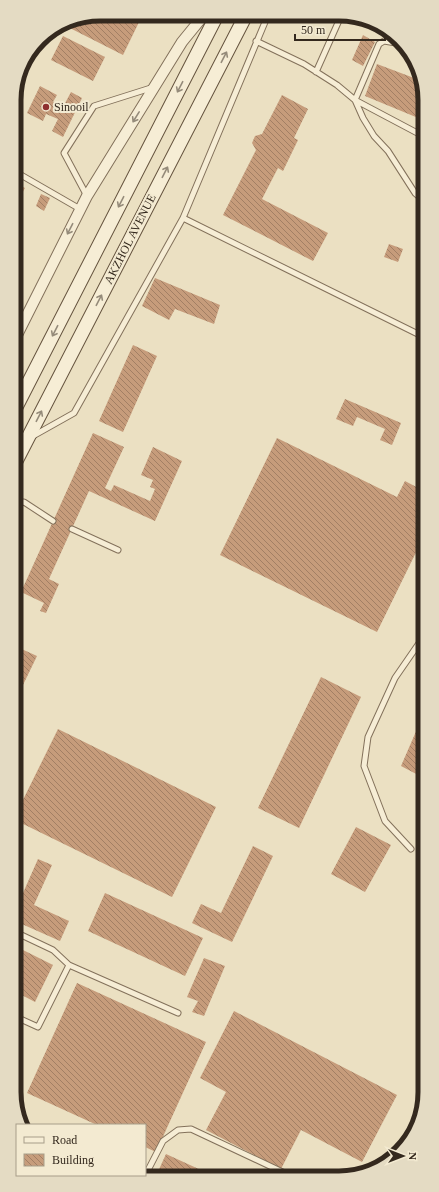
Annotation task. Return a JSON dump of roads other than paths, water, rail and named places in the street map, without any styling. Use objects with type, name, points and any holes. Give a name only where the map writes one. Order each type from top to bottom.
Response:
[{"type":"main road","name":"AKZHOL AVENUE","points":[[21,397],[214,21]]},
{"type":"main road","name":"AKZHOL AVENUE","points":[[21,451],[243,21]]},
{"type":"street","points":[[21,327],[86,196],[182,42],[199,21]]},
{"type":"lane","points":[[27,439],[74,413],[183,218],[265,21]]},
{"type":"lane","points":[[316,72],[339,21]]},
{"type":"lane","points":[[256,41],[288,56],[337,85],[355,100],[418,133]]},
{"type":"lane","points":[[393,43],[384,41],[379,44],[355,100],[363,118],[374,136],[388,151],[418,195]]},
{"type":"lane","points":[[86,196],[64,153],[94,106],[155,87]]},
{"type":"lane","points":[[21,175],[80,209]]},
{"type":"lane","points":[[183,218],[418,334]]},
{"type":"lane","points":[[21,503],[24,502],[53,521]]},
{"type":"lane","points":[[72,529],[118,550]]},
{"type":"lane","points":[[411,848],[385,821],[364,766],[368,737],[395,678],[418,645]]},
{"type":"lane","points":[[21,935],[53,950],[69,965],[178,1013]]},
{"type":"lane","points":[[21,1019],[38,1027],[69,965]]},
{"type":"lane","points":[[148,1171],[163,1141],[178,1130],[191,1129],[280,1171]]},
{"type":"place","name":"Sinooil","points":[[46,107]]}]
